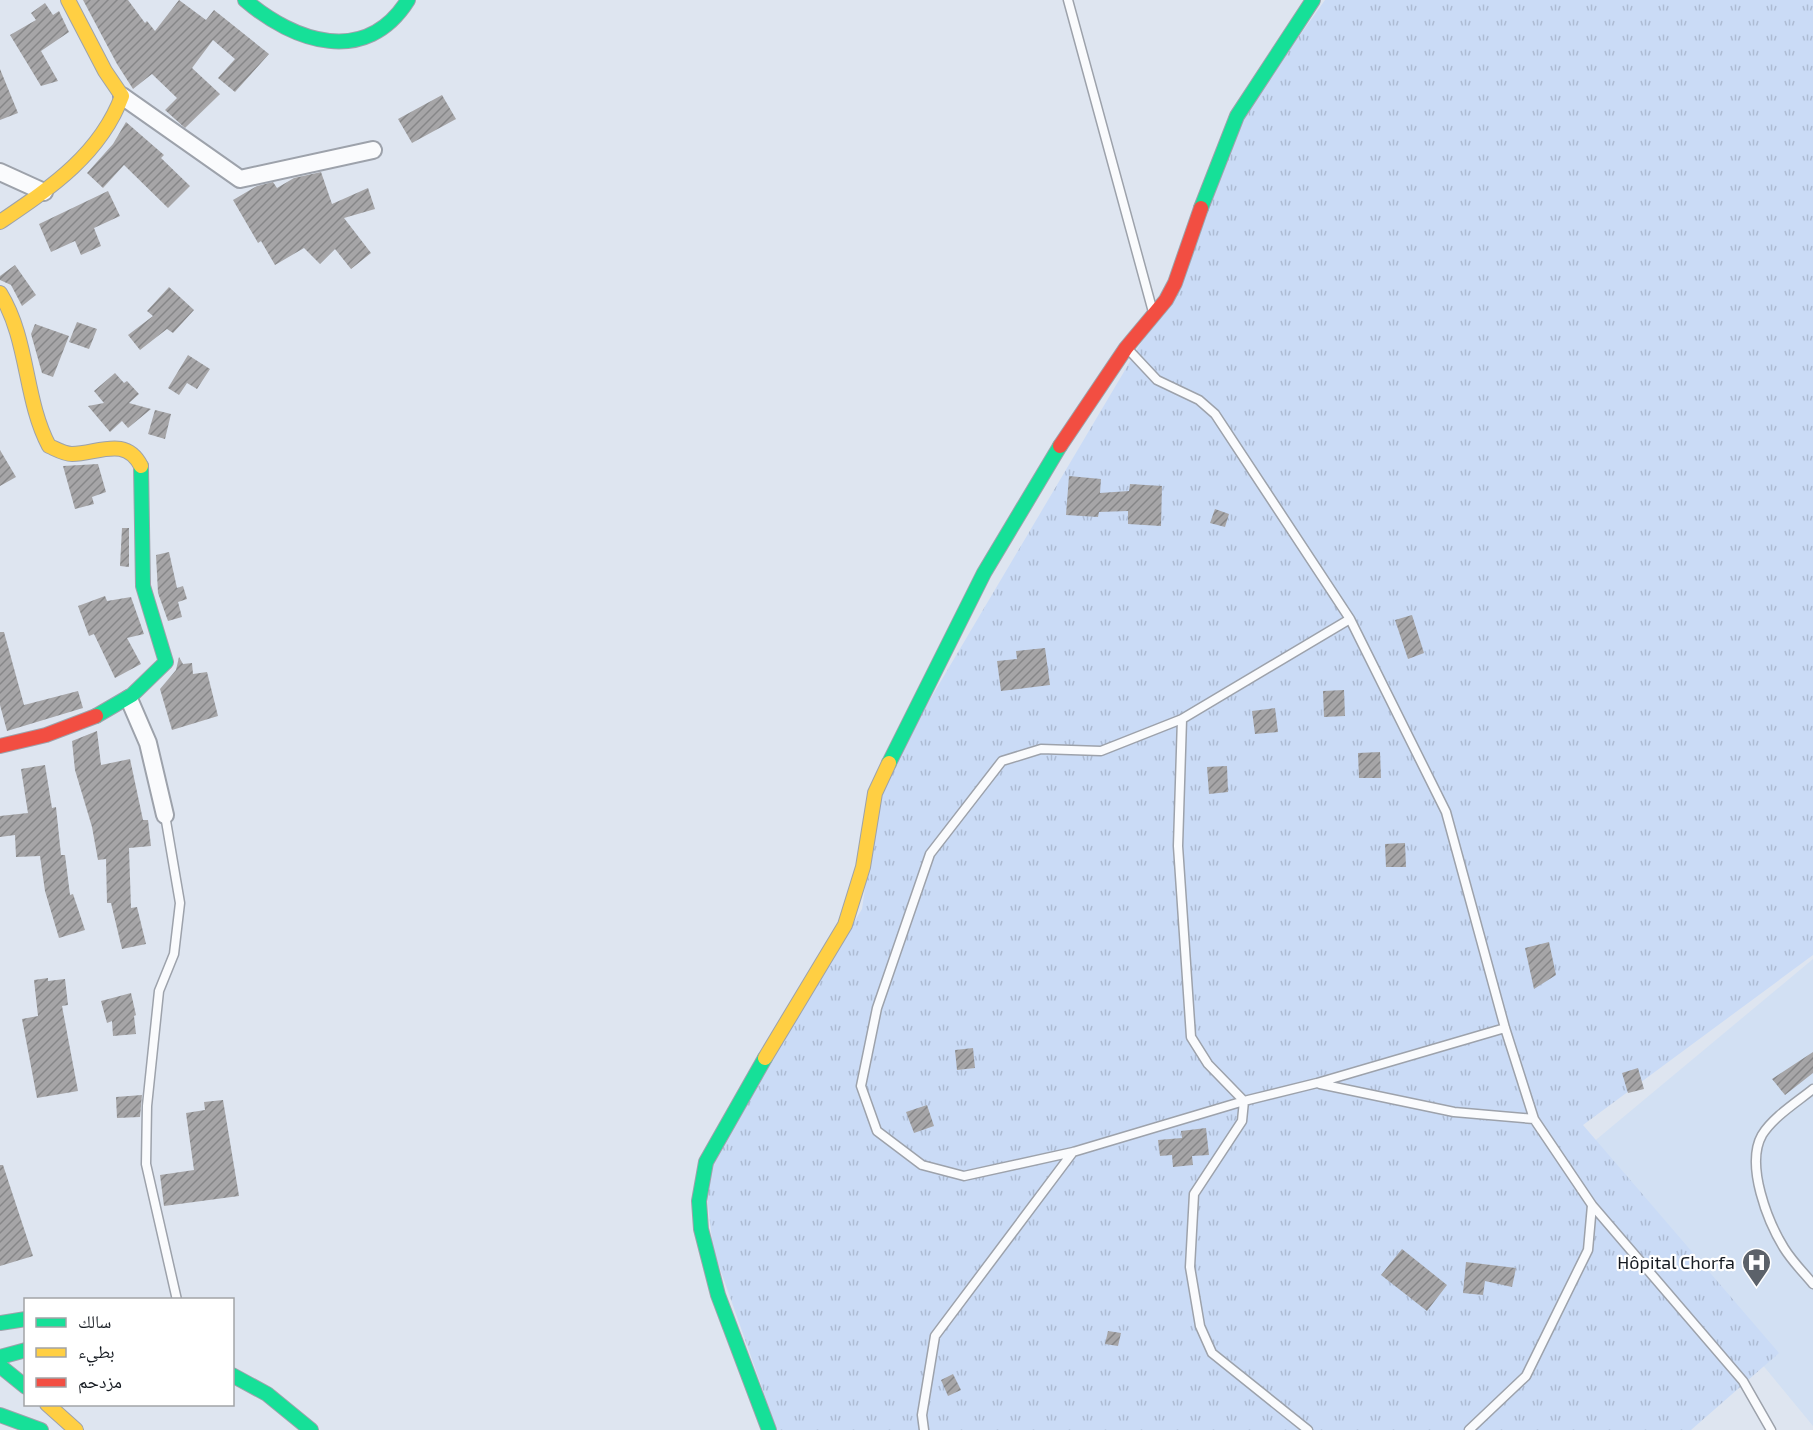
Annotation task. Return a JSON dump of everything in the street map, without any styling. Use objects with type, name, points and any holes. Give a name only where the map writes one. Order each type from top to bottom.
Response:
[{"type":"street","points":[[68,0],[105,71],[122,96],[240,179],[373,150]]},
{"type":"street","points":[[245,0],[263,16],[298,35],[329,41],[358,38],[388,26],[403,10],[408,0]]},
{"type":"street","points":[[769,1430],[718,1295],[701,1229],[699,1201],[706,1162],[765,1056],[845,925],[863,867],[875,793],[903,732],[984,573],[1054,455],[1126,348],[1154,316],[1175,283],[1212,175],[1237,116],[1313,0]]},
{"type":"street","points":[[0,222],[44,192],[82,157],[107,129],[118,112],[122,96]]},
{"type":"street","points":[[0,172],[44,192]]},
{"type":"street","points":[[0,293],[16,328],[41,432],[50,446],[69,454],[124,448],[135,454],[142,468],[143,587],[151,620],[165,649],[166,662],[157,674],[122,704],[47,736],[0,746]]},
{"type":"street","points":[[129,699],[148,743],[165,815]]},
{"type":"street","points":[[0,1323],[24,1319]]},
{"type":"street","points":[[0,1356],[24,1350]]},
{"type":"street","points":[[0,1366],[24,1385]]},
{"type":"street","points":[[234,1376],[267,1394],[310,1430]]},
{"type":"street","points":[[49,1406],[76,1430]]},
{"type":"street","points":[[0,1415],[41,1430]]},
{"type":"lane","points":[[1068,0],[1154,316]]},
{"type":"lane","points":[[1126,348],[1157,380],[1199,400],[1215,414],[1350,619],[1446,812],[1505,1028],[1534,1119],[1592,1205],[1743,1381],[1772,1430]]},
{"type":"lane","points":[[1350,619],[1182,719],[1101,751],[1041,749],[1002,761],[930,854],[878,1008],[861,1086],[877,1131],[922,1165],[964,1176],[1073,1152],[1244,1101],[1317,1083],[1505,1028]]},
{"type":"lane","points":[[1182,719],[1178,846],[1191,1037],[1208,1064],[1244,1101],[1242,1121],[1194,1194],[1190,1267],[1200,1326],[1212,1353],[1308,1430]]},
{"type":"lane","points":[[165,815],[180,903],[174,954],[159,991],[147,1106],[146,1164],[177,1298]]},
{"type":"lane","points":[[1317,1083],[1454,1112],[1534,1119]]},
{"type":"lane","points":[[1813,1089],[1762,1135],[1756,1159],[1759,1185],[1772,1227],[1785,1250],[1813,1284]]},
{"type":"lane","points":[[924,1430],[922,1415],[935,1336],[1073,1152]]},
{"type":"lane","points":[[1468,1430],[1526,1376],[1588,1250],[1592,1205]]},
{"type":"shaded area","name":"Hôpital Chorfa","points":[[1813,959],[1813,1426],[1585,1149]]},
{"type":"green space","points":[[1325,0],[1813,0],[1813,955],[1583,1125],[1779,1353],[1691,1430],[777,1430],[713,1249],[704,1169],[862,909],[880,784],[1154,321],[1220,147]]},
{"type":"building","points":[[83,0],[128,0],[145,23],[147,21],[155,31],[179,0],[206,20],[214,10],[269,54],[235,92],[218,78],[235,59],[213,40],[192,68],[220,94],[185,128],[165,110],[177,98],[152,74],[133,89]]},
{"type":"building","points":[[45,3],[53,15],[59,11],[69,32],[41,51],[58,81],[41,86],[10,35],[36,20],[31,13]]},
{"type":"building","points":[[0,69],[18,113],[0,120]]},
{"type":"building","points":[[442,95],[456,119],[412,143],[398,119]]},
{"type":"building","points":[[126,122],[164,155],[161,158],[190,186],[168,208],[124,165],[103,188],[87,173],[113,144]]},
{"type":"building","points":[[321,172],[332,204],[368,188],[375,209],[344,218],[371,253],[351,269],[335,249],[320,264],[304,248],[275,265],[261,241],[258,243],[233,200],[257,186],[273,182],[277,188],[294,178]]},
{"type":"building","points":[[108,191],[120,216],[94,228],[101,246],[81,255],[75,241],[51,252],[39,224]]},
{"type":"building","points":[[15,265],[36,295],[22,306],[11,285],[0,280],[0,276]]},
{"type":"building","points":[[169,287],[194,310],[173,333],[167,329],[140,350],[128,335],[153,316],[147,311]]},
{"type":"building","points":[[77,322],[97,329],[89,349],[69,342]]},
{"type":"building","points":[[35,324],[69,336],[53,377],[42,373],[31,334]]},
{"type":"building","points":[[188,355],[210,369],[197,389],[187,383],[179,395],[168,388]]},
{"type":"building","points":[[115,373],[124,383],[127,381],[139,394],[129,403],[151,409],[128,428],[122,421],[110,432],[88,406],[104,403],[94,391]]},
{"type":"building","points":[[155,410],[171,414],[165,439],[148,434]]},
{"type":"building","points":[[0,450],[16,477],[0,486]]},
{"type":"building","points":[[98,464],[106,492],[92,497],[94,504],[75,509],[63,466]]},
{"type":"building","points":[[1069,476],[1101,479],[1100,493],[1129,491],[1130,484],[1162,486],[1161,526],[1128,524],[1128,511],[1099,512],[1098,517],[1066,515]]},
{"type":"building","points":[[1215,509],[1229,514],[1225,527],[1210,523]]},
{"type":"building","points":[[122,528],[129,528],[129,567],[120,566]]},
{"type":"building","points":[[169,552],[177,588],[183,586],[187,599],[178,602],[182,617],[168,621],[158,593],[156,555]]},
{"type":"building","points":[[105,596],[107,601],[131,597],[144,634],[127,638],[141,664],[115,678],[94,634],[89,636],[78,606]]},
{"type":"building","points":[[1412,615],[1424,653],[1408,659],[1395,620]]},
{"type":"building","points":[[0,632],[4,632],[24,705],[78,691],[83,708],[7,731],[0,705]]},
{"type":"building","points":[[1045,648],[1050,685],[1001,691],[997,661],[1017,659],[1016,651]]},
{"type":"building","points":[[179,657],[183,664],[192,663],[193,674],[207,672],[218,716],[172,730],[160,689],[176,670]]},
{"type":"building","points":[[1344,690],[1345,716],[1324,717],[1323,691]]},
{"type":"building","points":[[1275,708],[1278,732],[1255,734],[1252,711]]},
{"type":"building","points":[[97,731],[101,765],[130,759],[143,820],[148,820],[151,846],[129,848],[131,908],[137,907],[146,944],[122,949],[111,903],[107,903],[106,859],[98,860],[92,827],[75,770],[72,741]]},
{"type":"building","points":[[1380,752],[1381,778],[1359,778],[1358,753]]},
{"type":"building","points":[[45,765],[52,808],[56,807],[61,855],[65,855],[70,895],[73,894],[85,930],[59,938],[45,891],[40,856],[16,857],[15,835],[0,837],[0,816],[28,813],[21,769]]},
{"type":"building","points":[[1227,766],[1228,792],[1209,794],[1207,767]]},
{"type":"building","points":[[1405,843],[1406,867],[1386,867],[1385,844]]},
{"type":"building","points":[[1549,942],[1556,975],[1534,989],[1525,948]]},
{"type":"building","points":[[48,978],[48,981],[65,979],[68,1005],[62,1006],[78,1091],[37,1098],[22,1019],[38,1016],[34,980]]},
{"type":"building","points":[[131,993],[136,1015],[134,1016],[136,1034],[113,1036],[112,1021],[107,1023],[101,1001]]},
{"type":"building","points":[[973,1048],[975,1068],[957,1070],[955,1050]]},
{"type":"building","points":[[1813,1052],[1813,1073],[1785,1095],[1772,1079]]},
{"type":"building","points":[[1638,1068],[1644,1089],[1628,1093],[1622,1073]]},
{"type":"building","points":[[142,1095],[140,1117],[117,1118],[116,1097]]},
{"type":"building","points":[[223,1100],[239,1196],[164,1206],[160,1175],[194,1170],[186,1113],[205,1110],[204,1102]]},
{"type":"building","points":[[927,1105],[934,1126],[914,1133],[906,1112]]},
{"type":"building","points":[[1206,1128],[1209,1155],[1192,1156],[1193,1165],[1173,1167],[1172,1155],[1160,1156],[1158,1140],[1182,1138],[1181,1131]]},
{"type":"building","points":[[0,1165],[3,1165],[33,1256],[0,1266]]},
{"type":"building","points":[[1402,1249],[1447,1285],[1427,1311],[1381,1275]]},
{"type":"building","points":[[1466,1262],[1516,1268],[1512,1287],[1485,1281],[1483,1295],[1463,1293]]},
{"type":"building","points":[[1108,1331],[1121,1333],[1118,1346],[1105,1344]]},
{"type":"building","points":[[953,1374],[961,1390],[948,1396],[941,1380]]},
{"type":"traffic: fast","points":[[245,0],[264,15],[285,27],[307,36],[329,41],[351,41],[372,34],[391,21],[408,0]]},
{"type":"traffic: fast","points":[[1201,208],[1237,116],[1313,0]]},
{"type":"traffic: fast","points":[[889,763],[984,573],[1060,446]]},
{"type":"traffic: fast","points":[[96,716],[132,695],[166,662],[143,586],[141,466]]},
{"type":"traffic: fast","points":[[765,1058],[706,1162],[699,1201],[701,1229],[718,1295],[769,1430]]},
{"type":"traffic: fast","points":[[0,1323],[24,1319]]},
{"type":"traffic: fast","points":[[0,1357],[24,1351]]},
{"type":"traffic: fast","points":[[0,1366],[24,1385]]},
{"type":"traffic: fast","points":[[234,1376],[267,1394],[311,1430]]},
{"type":"traffic: fast","points":[[0,1415],[41,1430]]},
{"type":"traffic: slow","points":[[0,222],[55,183],[87,153],[101,136],[122,96],[105,71],[68,0]]},
{"type":"traffic: slow","points":[[0,293],[16,330],[35,409],[49,446],[72,454],[111,448],[120,449],[128,451],[141,466]]},
{"type":"traffic: slow","points":[[765,1058],[845,925],[863,867],[875,793],[889,763]]},
{"type":"traffic: slow","points":[[49,1406],[76,1430]]},
{"type":"traffic: jam","points":[[1060,446],[1126,348],[1166,300],[1175,283],[1201,208]]},
{"type":"traffic: jam","points":[[0,746],[46,735],[96,716]]},
{"type":"place","name":"Hôpital Chorfa","points":[[1756,1288]]}]
